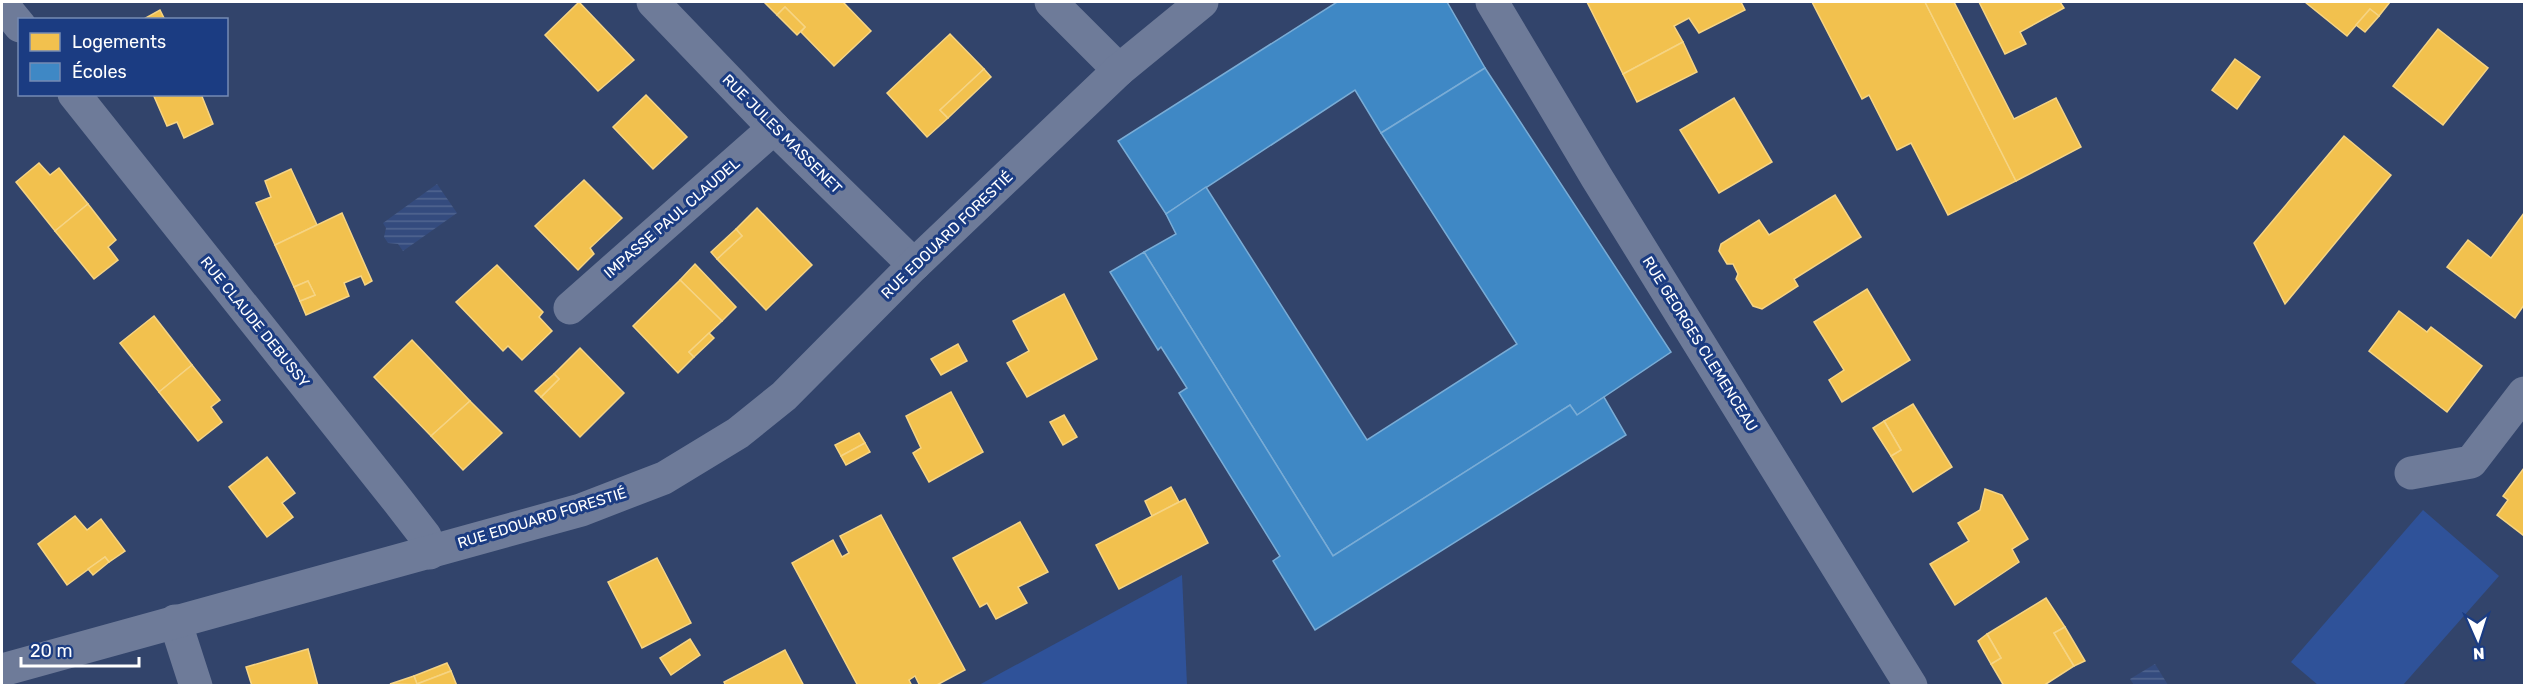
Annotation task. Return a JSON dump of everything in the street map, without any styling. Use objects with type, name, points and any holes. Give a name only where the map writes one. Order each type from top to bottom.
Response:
[{"type":"street","name":"RUE JULES MASSENET","points":[[653,2],[774,128],[914,265]]},
{"type":"street","points":[[1051,2],[1119,70]]},
{"type":"street","name":"RUE EDOUARD FORESTIÉ","points":[[2,670],[580,510],[664,478],[738,433],[784,396],[914,265],[1119,70],[1202,2]]},
{"type":"street","name":"RUE GEORGES CLEMENCEAU","points":[[1492,2],[1597,178],[1911,686]]},
{"type":"street","points":[[2,4],[18,24]]},
{"type":"street","name":"RUE CLAUDE DEBUSSY","points":[[76,96],[398,501],[425,536],[430,553]]},
{"type":"street","name":"IMPASSE PAUL CLAUDEL","points":[[570,308],[774,128]]},
{"type":"street","points":[[2411,473],[2471,462],[2524,393]]},
{"type":"street","points":[[175,621],[196,686]]},
{"type":"shaded area","points":[[437,184],[457,213],[403,251],[398,244],[388,243],[384,237],[386,228],[383,223]]},
{"type":"shaded area","points":[[2423,510],[2499,576],[2403,685],[2318,685],[2291,662]]},
{"type":"shaded area","points":[[1182,575],[1187,685],[979,685]]},
{"type":"shaded area","points":[[2155,664],[2168,685],[2134,685],[2130,679]]},
{"type":"building: Logements","points":[[579,2],[634,60],[598,91],[545,35]]},
{"type":"building: Logements","points":[[764,2],[843,2],[871,31],[834,66],[801,32],[805,27],[785,7],[777,15]]},
{"type":"building: Logements","points":[[1587,2],[1741,2],[1745,10],[1699,33],[1689,18],[1674,26],[1683,42],[1623,74]]},
{"type":"building: Logements","points":[[1812,2],[1925,2],[2016,181],[1948,215],[1911,143],[1897,150],[1869,95],[1862,99]]},
{"type":"building: Logements","points":[[1925,2],[1954,2],[2014,119],[2056,98],[2081,147],[2016,181]]},
{"type":"building: Logements","points":[[1979,2],[2060,2],[2064,8],[2020,32],[2026,44],[2005,54]]},
{"type":"building: Logements","points":[[2305,2],[2390,2],[2379,16],[2370,9],[2347,36]]},
{"type":"building: Logements","points":[[785,7],[805,27],[797,35],[777,15]]},
{"type":"building: Logements","points":[[2370,9],[2379,16],[2365,32],[2356,25]]},
{"type":"building: Logements","points":[[160,10],[164,18],[146,18]]},
{"type":"building: Logements","points":[[2438,29],[2488,68],[2443,125],[2393,86]]},
{"type":"building: Logements","points":[[950,34],[984,69],[940,110],[948,118],[927,137],[887,93]]},
{"type":"building: Logements","points":[[1683,42],[1697,72],[1637,102],[1623,74]]},
{"type":"building: Logements","points":[[2235,59],[2260,77],[2237,109],[2212,90]]},
{"type":"building: Logements","points":[[984,69],[991,77],[948,118],[940,110]]},
{"type":"building: Logements","points":[[646,95],[687,137],[653,169],[613,127]]},
{"type":"building: Logements","points":[[154,96],[202,96],[213,124],[184,138],[177,122],[167,126]]},
{"type":"building: Logements","points":[[1734,98],[1772,162],[1719,193],[1680,130]]},
{"type":"building: Logements","points":[[2344,136],[2391,175],[2285,304],[2254,243]]},
{"type":"building: Logements","points":[[39,163],[50,175],[59,168],[88,204],[55,231],[16,182]]},
{"type":"building: Logements","points":[[291,169],[317,225],[275,245],[256,203],[271,197],[265,181]]},
{"type":"building: Logements","points":[[584,180],[622,218],[590,248],[594,254],[578,270],[535,226]]},
{"type":"building: Logements","points":[[1835,195],[1861,237],[1794,279],[1798,286],[1762,309],[1753,306],[1736,279],[1738,274],[1733,264],[1727,264],[1719,251],[1721,244],[1759,220],[1769,235]]},
{"type":"building: Logements","points":[[88,204],[116,240],[108,247],[118,260],[94,279],[55,231]]},
{"type":"building: Logements","points":[[757,208],[812,265],[766,310],[717,259],[742,236],[736,229]]},
{"type":"building: Logements","points":[[342,213],[372,281],[365,285],[361,276],[344,283],[349,296],[306,315],[300,301],[315,295],[308,281],[294,287],[275,245]]},
{"type":"building: Logements","points":[[2524,213],[2524,305],[2515,318],[2447,267],[2468,240],[2491,258]]},
{"type":"building: Logements","points":[[736,229],[742,236],[717,259],[711,252]]},
{"type":"building: Logements","points":[[695,264],[736,307],[722,321],[680,280]]},
{"type":"building: Logements","points":[[497,265],[543,312],[539,317],[552,331],[522,360],[508,346],[503,351],[456,302]]},
{"type":"building: Logements","points":[[680,280],[722,321],[689,352],[694,357],[678,373],[633,326]]},
{"type":"building: Logements","points":[[308,281],[315,295],[300,301],[294,287]]},
{"type":"building: Logements","points":[[1867,289],[1910,360],[1842,402],[1829,380],[1844,370],[1814,322]]},
{"type":"building: Logements","points":[[1064,294],[1097,359],[1027,397],[1007,363],[1029,351],[1013,321]]},
{"type":"building: Logements","points":[[2399,311],[2427,332],[2431,327],[2482,366],[2447,412],[2369,351]]},
{"type":"building: Logements","points":[[154,316],[192,365],[159,392],[120,343]]},
{"type":"building: Logements","points":[[709,333],[714,338],[694,357],[689,352]]},
{"type":"building: Logements","points":[[412,340],[470,401],[431,436],[374,377]]},
{"type":"building: Logements","points":[[958,344],[967,361],[941,375],[931,359]]},
{"type":"building: Logements","points":[[580,348],[624,393],[580,437],[541,397],[559,379],[554,374]]},
{"type":"building: Logements","points":[[192,365],[220,400],[211,407],[222,422],[198,441],[159,392]]},
{"type":"building: Logements","points":[[554,374],[559,379],[541,397],[535,391]]},
{"type":"building: Logements","points":[[951,392],[983,452],[929,482],[913,453],[921,448],[906,416]]},
{"type":"building: Logements","points":[[470,401],[502,433],[463,470],[431,436]]},
{"type":"building: Logements","points":[[1913,404],[1952,467],[1913,492],[1891,456],[1901,450],[1884,421]]},
{"type":"building: Logements","points":[[1064,415],[1077,437],[1063,445],[1050,422]]},
{"type":"building: Logements","points":[[1884,421],[1901,450],[1891,456],[1873,428]]},
{"type":"building: Logements","points":[[859,433],[865,443],[841,456],[835,445]]},
{"type":"building: Logements","points":[[865,443],[870,452],[846,465],[841,456]]},
{"type":"building: Logements","points":[[267,457],[295,493],[282,503],[293,517],[267,537],[229,487]]},
{"type":"building: Logements","points":[[2524,468],[2523,535],[2497,515],[2508,500],[2503,496]]},
{"type":"building: Logements","points":[[1171,487],[1179,502],[1152,516],[1145,501]]},
{"type":"building: Logements","points":[[1985,489],[2002,495],[2028,539],[2012,549],[2019,562],[1955,605],[1930,564],[1969,541],[1958,523],[1980,510]]},
{"type":"building: Logements","points":[[1185,499],[1208,543],[1119,589],[1096,545]]},
{"type":"building: Logements","points":[[881,515],[965,670],[935,686],[920,686],[915,676],[909,680],[912,686],[858,686],[792,563],[833,540],[842,557],[849,553],[840,536]]},
{"type":"building: Logements","points":[[75,516],[87,530],[101,519],[125,551],[109,562],[105,557],[67,585],[38,544]]},
{"type":"building: Logements","points":[[1020,522],[1048,572],[1018,587],[1027,603],[996,619],[987,603],[980,607],[953,558]]},
{"type":"building: Logements","points":[[105,557],[109,562],[93,575],[88,569]]},
{"type":"building: Logements","points":[[657,558],[691,623],[642,648],[608,582]]},
{"type":"building: Logements","points":[[2046,598],[2065,627],[2054,633],[2074,666],[2043,686],[2004,686],[1991,664],[2001,658],[1987,634]]},
{"type":"building: Logements","points":[[2065,627],[2085,661],[2074,666],[2054,633]]},
{"type":"building: Logements","points":[[1987,634],[2001,658],[1991,664],[1978,641]]},
{"type":"building: Logements","points":[[690,639],[700,655],[671,675],[660,658]]},
{"type":"building: Logements","points":[[308,649],[318,686],[252,686],[246,667]]},
{"type":"building: Logements","points":[[785,650],[804,686],[726,686],[724,682]]},
{"type":"building: Logements","points":[[447,663],[451,671],[417,684],[414,676]]},
{"type":"building: Logements","points":[[451,671],[457,686],[390,684],[414,676],[417,684]]},
{"type":"building: Écoles","points":[[1337,2],[1447,2],[1485,68],[1381,133],[1355,90],[1166,214],[1118,141]]},
{"type":"building: Écoles","points":[[1485,68],[1671,352],[1577,415],[1570,405],[1333,556],[1144,252],[1176,234],[1166,214],[1206,187],[1367,440],[1517,344],[1381,133]]},
{"type":"building: Écoles","points":[[1144,252],[1333,556],[1570,405],[1577,415],[1604,397],[1626,435],[1315,630],[1273,561],[1280,556],[1179,393],[1187,388],[1161,347],[1158,350],[1110,272]]}]
